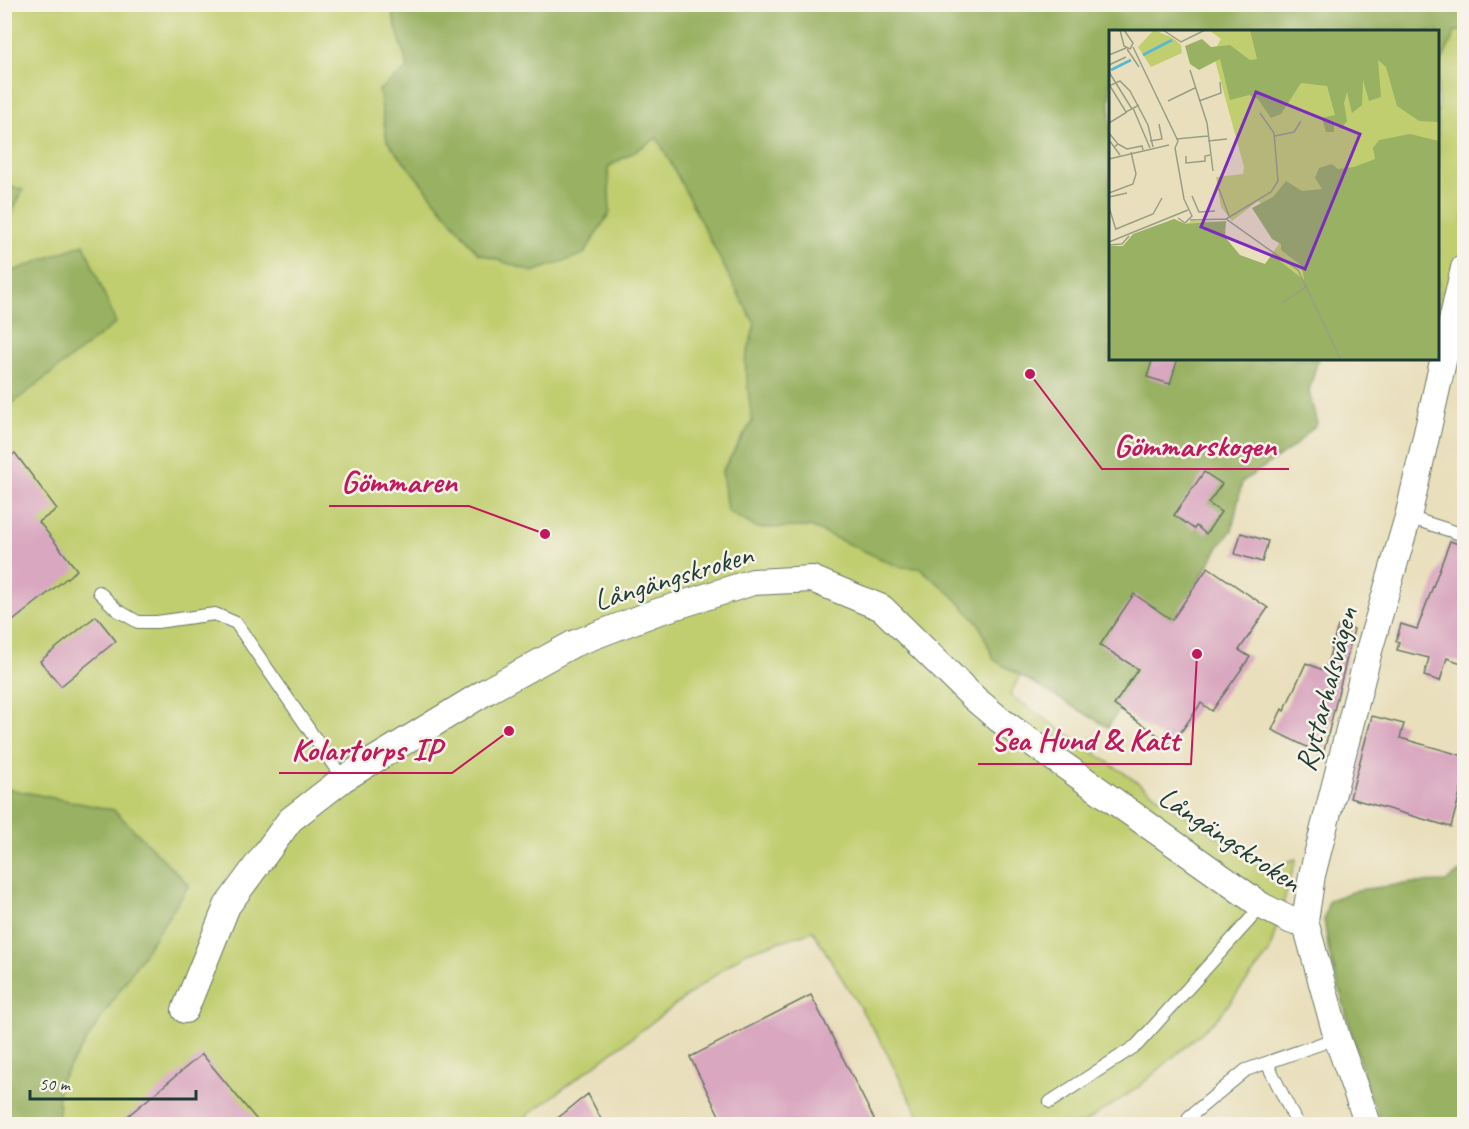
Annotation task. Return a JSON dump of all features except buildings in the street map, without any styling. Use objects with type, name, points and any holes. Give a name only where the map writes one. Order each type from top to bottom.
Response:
[{"type":"street","name":"Ryttarhalsvägen","points":[[1368,1125],[1337,1038],[1305,921],[1318,852],[1370,647],[1407,517],[1464,268]]},
{"type":"street","name":"Långängskroken","points":[[184,1010],[226,906],[291,820],[343,779],[486,691],[573,644],[654,613],[753,582],[812,579],[882,608],[974,699],[1000,720],[1262,906],[1292,921],[1305,921]]},
{"type":"lane","points":[[1407,517],[1464,535]]},
{"type":"lane","points":[[99,592],[117,610],[138,622],[157,622],[215,614],[236,623],[343,779]]},
{"type":"lane","points":[[1050,1102],[1137,1045],[1262,906]]},
{"type":"lane","points":[[1189,1117],[1246,1070],[1337,1038]]},
{"type":"lane","points":[[1267,1063],[1297,1125]]},
{"type":"green space","points":[[5,5],[1464,5],[1464,365],[1439,358],[1439,30],[1109,30],[1110,360],[1076,566],[1010,695],[1264,869],[1296,859],[1269,953],[1216,1020],[1136,1089],[1082,1124],[923,1124],[881,1042],[813,931],[746,952],[516,1124],[5,1124]]},
{"type":"green space","points":[[390,5],[1464,5],[1464,30],[1455,32],[1439,68],[1439,30],[1109,30],[1109,360],[1318,360],[1309,391],[1317,424],[1293,447],[1242,482],[1232,530],[1220,545],[1108,727],[994,660],[979,624],[953,596],[920,568],[899,567],[811,527],[757,528],[727,511],[722,471],[752,422],[745,362],[755,324],[657,138],[608,167],[610,212],[584,254],[533,272],[478,253],[387,141],[379,90],[408,68]]},
{"type":"green space","points":[[4,185],[23,190],[5,227]]},
{"type":"green space","points":[[84,244],[116,323],[5,409],[5,274]]},
{"type":"green space","points":[[4,788],[114,810],[189,885],[58,1084],[59,1124],[5,1124]]},
{"type":"green space","points":[[1464,869],[1464,1124],[1383,1124],[1368,1092],[1329,952],[1324,919],[1329,900],[1358,890],[1412,883],[1446,882]]},
{"type":"place","name":"Gömmarskogen","points":[[1030,374]]},
{"type":"place","name":"Gömmaren","points":[[545,534]]},
{"type":"place","name":"Sea Hund & Katt","points":[[1197,654]]},
{"type":"place","name":"Kolartorps IP","points":[[509,731]]}]
